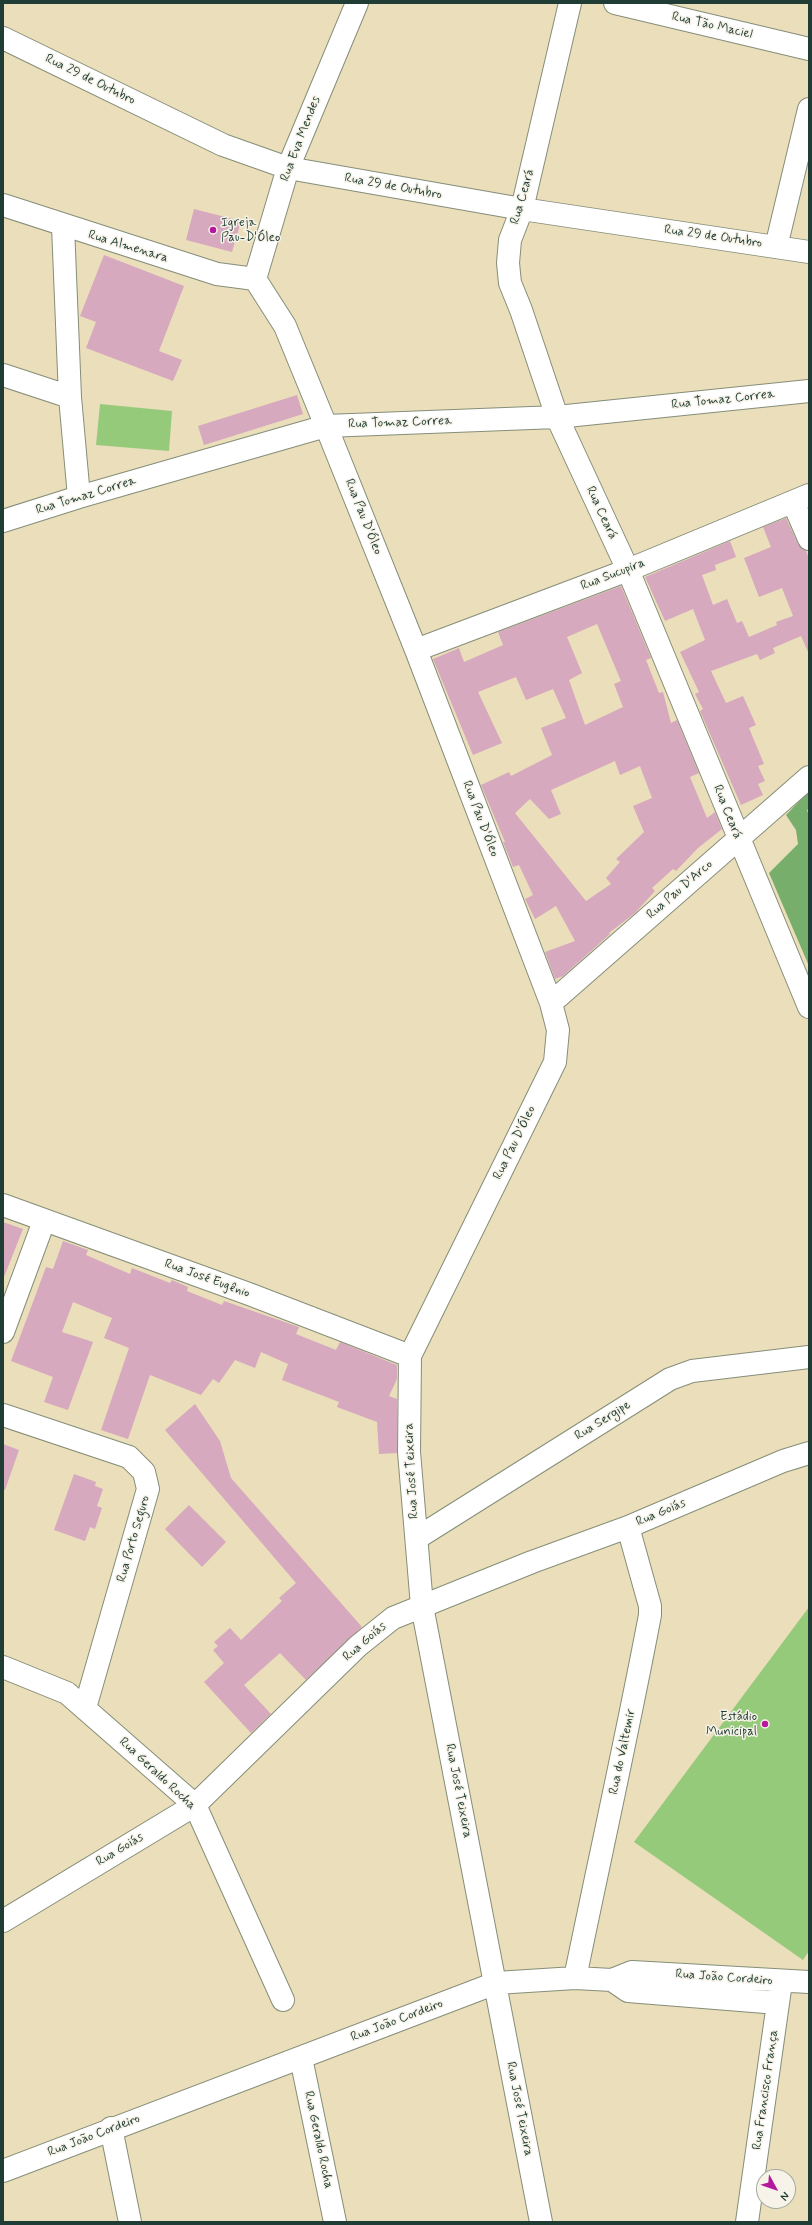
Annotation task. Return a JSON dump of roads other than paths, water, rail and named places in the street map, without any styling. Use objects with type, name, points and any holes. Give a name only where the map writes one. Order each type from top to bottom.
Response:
[{"type":"street","name":"Rua Eva Mendes","points":[[255,279],[288,168],[357,3]]},
{"type":"street","name":"Rua Ceará","points":[[570,3],[522,209],[510,240],[508,263],[510,283],[557,417],[628,570],[738,840],[809,1007]]},
{"type":"street","name":"Rua Tão Maciel","points":[[615,3],[809,49]]},
{"type":"street","name":"Rua 29 de Outubro","points":[[3,38],[223,145],[288,168],[522,209],[809,252]]},
{"type":"street","points":[[776,247],[809,109]]},
{"type":"street","name":"Rua Almenara","points":[[3,205],[63,226],[217,274],[255,279]]},
{"type":"street","points":[[63,226],[70,396],[79,497]]},
{"type":"street","name":"Rua Pau D'Óleo","points":[[255,279],[285,326],[326,426],[416,650],[551,1003],[558,1030],[555,1062],[410,1356]]},
{"type":"street","points":[[3,375],[70,396]]},
{"type":"street","name":"Rua Tomaz Correa","points":[[3,521],[79,497],[326,426],[557,417],[809,391]]},
{"type":"street","points":[[801,498],[809,539]]},
{"type":"street","name":"Rua Sucupira","points":[[416,650],[628,570],[801,498]]},
{"type":"street","name":"Rua Pau D'Arco","points":[[551,1003],[809,777]]},
{"type":"street","name":"Rua José Eugênio","points":[[3,1205],[249,1294],[410,1356]]},
{"type":"street","points":[[3,1332],[44,1221]]},
{"type":"street","name":"Rua José Teixeira","points":[[410,1356],[409,1452],[422,1606],[541,2222]]},
{"type":"street","name":"Rua Sergipe","points":[[416,1538],[670,1379],[692,1371],[809,1357]]},
{"type":"street","name":"Rua Porto Seguro","points":[[3,1415],[130,1457],[144,1472],[148,1488],[85,1708]]},
{"type":"street","name":"Rua Goiás","points":[[3,1921],[195,1806],[358,1646],[393,1618],[628,1527],[783,1461],[809,1453]]},
{"type":"street","name":"Rua do Valtemir","points":[[575,1978],[601,1853],[627,1740],[650,1615],[650,1606],[628,1527]]},
{"type":"street","name":"Rua Geraldo Rocha","points":[[3,1667],[67,1693],[195,1806],[283,2000]]},
{"type":"street","name":"Rua João Cordeiro","points":[[3,2171],[111,2128],[301,2058],[496,1983],[575,1978],[612,1980],[632,1972],[780,1992],[809,1982]]},
{"type":"street","name":"Rua Francisco França","points":[[747,2222],[780,1992]]},
{"type":"street","name":"Rua Geraldo Rocha","points":[[301,2058],[335,2222]]},
{"type":"street","points":[[111,2128],[130,2222]]},
{"type":"place","name":"Igreja Pau-D'Óleo","points":[[213,230]]},
{"type":"place","name":"Estádio Municipal","points":[[765,1724]]}]
